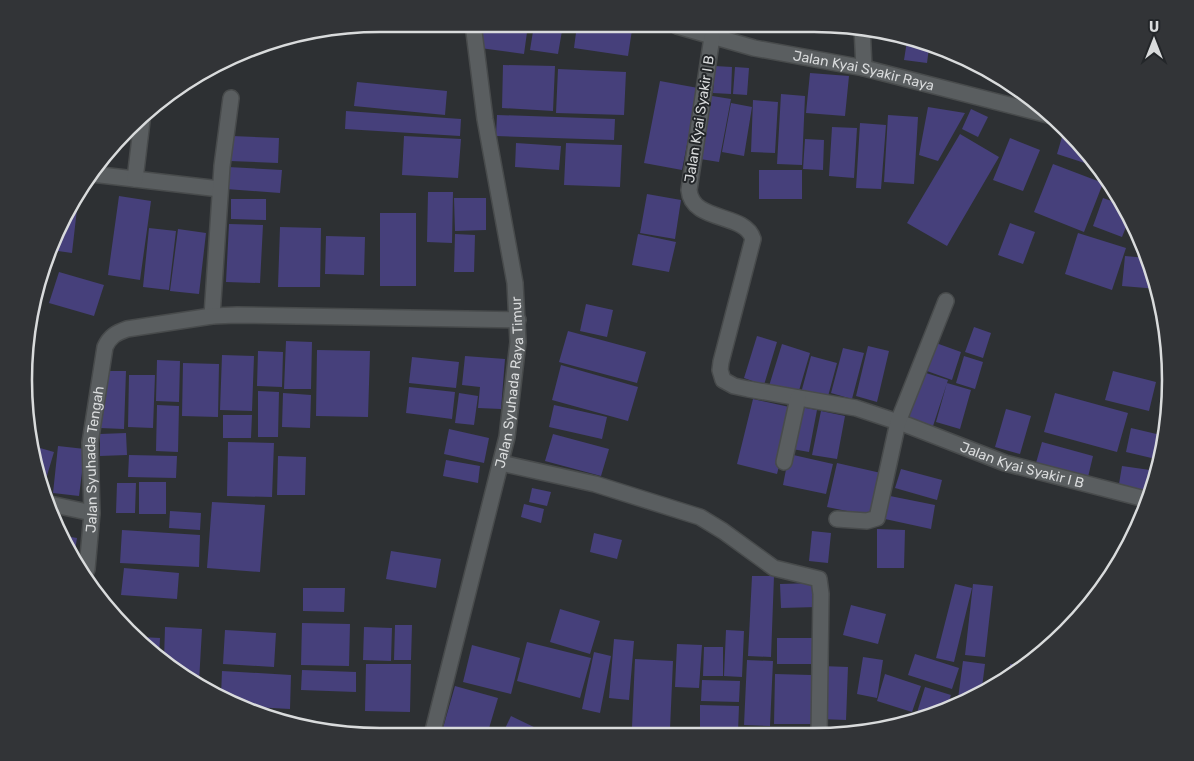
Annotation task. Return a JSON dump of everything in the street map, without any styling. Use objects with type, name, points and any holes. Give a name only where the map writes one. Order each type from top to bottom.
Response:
[{"type":"street","name":"Jalan Syuhada Raya Timur","points":[[434,728],[507,437],[518,342],[515,283],[485,120],[473,32]]},
{"type":"street","name":"Jalan Kyai Syakir Raya","points":[[696,32],[754,48],[864,68],[1034,111]]},
{"type":"street","points":[[862,36],[864,68]]},
{"type":"street","name":"Jalan Kyai Syakir I B","points":[[712,37],[689,190],[690,200],[694,205],[703,210],[743,226],[751,232],[753,239],[721,362],[722,380],[734,386],[856,408],[1005,463],[1141,498]]},
{"type":"street","points":[[231,98],[220,189],[212,316],[518,320]]},
{"type":"street","points":[[135,179],[141,128]]},
{"type":"street","points":[[100,175],[220,189]]},
{"type":"street","points":[[837,519],[867,522],[877,518],[898,422],[946,301]]},
{"type":"street","name":"Jalan Syuhada Tengah","points":[[84,563],[92,514],[90,443],[105,347],[108,341],[115,333],[127,328],[212,316]]},
{"type":"street","points":[[784,462],[798,398]]},
{"type":"street","points":[[501,463],[595,484],[700,517],[724,531],[774,568],[819,579],[821,594],[819,728]]},
{"type":"street","points":[[56,505],[92,514]]},
{"type":"building","points":[[483,32],[527,32],[524,54],[480,48]]},
{"type":"building","points":[[533,32],[562,32],[558,54],[530,50]]},
{"type":"building","points":[[576,32],[632,32],[628,56],[574,48]]},
{"type":"building","points":[[906,45],[928,52],[927,63],[904,60]]},
{"type":"building","points":[[503,65],[555,66],[553,111],[502,108]]},
{"type":"building","points":[[715,66],[732,67],[731,94],[713,93]]},
{"type":"building","points":[[735,67],[749,68],[747,95],[733,94]]},
{"type":"building","points":[[558,69],[626,72],[624,115],[556,113]]},
{"type":"building","points":[[810,73],[849,76],[845,116],[806,113]]},
{"type":"building","points":[[660,81],[698,88],[682,170],[644,163]]},
{"type":"building","points":[[357,82],[447,91],[445,115],[354,106]]},
{"type":"building","points":[[781,94],[805,96],[802,165],[777,164]]},
{"type":"building","points":[[706,95],[731,99],[719,162],[694,158]]},
{"type":"building","points":[[753,100],[778,102],[775,153],[751,152]]},
{"type":"building","points":[[731,103],[752,107],[744,156],[722,152]]},
{"type":"building","points":[[928,107],[965,113],[938,161],[919,155]]},
{"type":"building","points":[[971,109],[988,117],[978,137],[962,129]]},
{"type":"building","points":[[346,111],[461,119],[460,136],[345,129]]},
{"type":"building","points":[[497,115],[615,119],[614,140],[496,136]]},
{"type":"building","points":[[888,115],[918,117],[914,184],[884,182]]},
{"type":"building","points":[[860,123],[886,125],[881,189],[856,188]]},
{"type":"building","points":[[832,127],[857,128],[854,178],[829,176]]},
{"type":"building","points":[[960,134],[999,157],[947,246],[907,223]]},
{"type":"building","points":[[232,136],[279,138],[278,163],[230,161]]},
{"type":"building","points":[[404,136],[461,139],[458,178],[402,175]]},
{"type":"building","points":[[1063,137],[1085,163],[1057,154]]},
{"type":"building","points":[[1010,138],[1040,150],[1023,191],[993,180]]},
{"type":"building","points":[[805,139],[824,140],[823,170],[803,169]]},
{"type":"building","points":[[516,143],[561,146],[559,170],[515,167]]},
{"type":"building","points":[[566,143],[622,145],[620,187],[564,185]]},
{"type":"building","points":[[1053,164],[1099,181],[1102,186],[1084,232],[1034,212]]},
{"type":"building","points":[[228,167],[282,170],[280,193],[226,189]]},
{"type":"building","points":[[759,170],[802,170],[802,199],[759,199]]},
{"type":"building","points":[[428,192],[453,192],[452,243],[427,242]]},
{"type":"building","points":[[647,194],[681,200],[675,239],[640,233]]},
{"type":"building","points":[[119,196],[151,201],[140,280],[108,275]]},
{"type":"building","points":[[454,198],[486,198],[486,230],[455,231]]},
{"type":"building","points":[[1103,198],[1111,201],[1126,227],[1122,237],[1093,226]]},
{"type":"building","points":[[231,199],[266,199],[266,220],[231,219]]},
{"type":"building","points":[[77,210],[72,253],[58,251]]},
{"type":"building","points":[[380,213],[416,213],[416,286],[380,286]]},
{"type":"building","points":[[1010,223],[1035,232],[1023,264],[998,255]]},
{"type":"building","points":[[229,224],[263,225],[260,283],[226,282]]},
{"type":"building","points":[[280,227],[321,228],[320,287],[278,287]]},
{"type":"building","points":[[149,228],[176,231],[169,290],[143,287]]},
{"type":"building","points":[[178,229],[206,233],[199,294],[170,291]]},
{"type":"building","points":[[1078,233],[1126,248],[1112,290],[1065,274]]},
{"type":"building","points":[[455,234],[475,235],[474,272],[454,272]]},
{"type":"building","points":[[638,234],[676,242],[669,272],[632,265]]},
{"type":"building","points":[[326,236],[365,237],[364,275],[325,274]]},
{"type":"building","points":[[1125,256],[1139,257],[1149,288],[1122,286]]},
{"type":"building","points":[[59,272],[104,285],[94,316],[49,303]]},
{"type":"building","points":[[586,304],[613,310],[607,337],[580,331]]},
{"type":"building","points":[[974,327],[991,333],[983,358],[965,352]]},
{"type":"building","points":[[568,331],[646,352],[637,383],[559,362]]},
{"type":"building","points":[[757,336],[777,342],[764,385],[744,378]]},
{"type":"building","points":[[286,341],[312,342],[311,389],[284,389]]},
{"type":"building","points":[[936,343],[961,352],[952,380],[927,371]]},
{"type":"building","points":[[782,344],[810,353],[798,394],[769,386]]},
{"type":"building","points":[[868,346],[889,351],[877,402],[856,396]]},
{"type":"building","points":[[843,348],[864,353],[852,399],[831,393]]},
{"type":"building","points":[[317,350],[370,351],[368,417],[316,416]]},
{"type":"building","points":[[258,351],[283,352],[282,387],[257,386]]},
{"type":"building","points":[[222,355],[254,356],[252,411],[220,410]]},
{"type":"building","points":[[465,356],[505,359],[501,409],[478,408],[480,387],[462,385]]},
{"type":"building","points":[[811,356],[837,363],[827,400],[801,393]]},
{"type":"building","points":[[964,356],[983,362],[975,389],[956,383]]},
{"type":"building","points":[[412,357],[459,362],[456,388],[409,383]]},
{"type":"building","points":[[157,360],[180,361],[179,402],[156,401]]},
{"type":"building","points":[[183,363],[219,364],[218,417],[182,416]]},
{"type":"building","points":[[561,365],[638,387],[628,421],[552,400]]},
{"type":"building","points":[[102,371],[126,371],[124,429],[100,428]]},
{"type":"building","points":[[1113,371],[1156,382],[1149,411],[1105,400]]},
{"type":"building","points":[[923,372],[948,380],[933,426],[908,418]]},
{"type":"building","points":[[129,375],[155,375],[153,428],[128,427]]},
{"type":"building","points":[[947,383],[971,390],[960,429],[936,422]]},
{"type":"building","points":[[409,387],[455,392],[452,419],[406,413]]},
{"type":"building","points":[[258,391],[279,392],[278,437],[258,437]]},
{"type":"building","points":[[283,393],[311,395],[310,428],[282,427]]},
{"type":"building","points":[[459,393],[478,396],[474,425],[455,423]]},
{"type":"building","points":[[1055,393],[1128,413],[1117,452],[1044,432]]},
{"type":"building","points":[[753,399],[794,408],[777,474],[737,464]]},
{"type":"building","points":[[157,405],[179,406],[178,452],[156,451]]},
{"type":"building","points":[[554,405],[607,417],[602,439],[549,427]]},
{"type":"building","points":[[800,407],[817,410],[809,452],[792,449]]},
{"type":"building","points":[[1006,409],[1031,416],[1020,454],[995,447]]},
{"type":"building","points":[[821,411],[845,416],[837,459],[812,455]]},
{"type":"building","points":[[223,415],[252,415],[251,438],[223,438]]},
{"type":"building","points":[[1131,428],[1158,434],[1153,458],[1126,452]]},
{"type":"building","points":[[449,429],[489,438],[484,463],[444,454]]},
{"type":"building","points":[[126,433],[127,455],[100,456],[100,434]]},
{"type":"building","points":[[553,434],[609,449],[601,476],[545,461]]},
{"type":"building","points":[[228,442],[274,443],[272,497],[227,496]]},
{"type":"building","points":[[1042,442],[1093,456],[1088,477],[1036,463]]},
{"type":"building","points":[[58,446],[85,449],[79,496],[53,493]]},
{"type":"building","points":[[39,448],[54,452],[46,478]]},
{"type":"building","points":[[789,454],[833,464],[826,494],[783,485]]},
{"type":"building","points":[[129,455],[177,456],[176,478],[128,477]]},
{"type":"building","points":[[278,456],[306,457],[305,495],[277,495]]},
{"type":"building","points":[[446,460],[480,466],[478,483],[443,476]]},
{"type":"building","points":[[837,463],[881,473],[872,516],[827,507]]},
{"type":"building","points":[[1122,466],[1150,470],[1142,494],[1118,490]]},
{"type":"building","points":[[901,469],[942,480],[937,500],[895,488]]},
{"type":"building","points":[[139,482],[166,482],[166,514],[139,514]]},
{"type":"building","points":[[117,483],[136,483],[135,513],[116,513]]},
{"type":"building","points":[[532,488],[551,492],[547,506],[529,502]]},
{"type":"building","points":[[890,496],[935,505],[931,529],[885,519]]},
{"type":"building","points":[[212,502],[265,505],[260,572],[207,568]]},
{"type":"building","points":[[524,504],[544,509],[541,523],[521,517]]},
{"type":"building","points":[[170,511],[201,513],[200,530],[169,528]]},
{"type":"building","points":[[877,529],[905,530],[904,568],[877,568]]},
{"type":"building","points":[[122,530],[200,535],[199,567],[120,563]]},
{"type":"building","points":[[812,531],[831,533],[828,563],[809,561]]},
{"type":"building","points":[[594,533],[622,540],[617,559],[590,552]]},
{"type":"building","points":[[70,537],[77,538],[75,547]]},
{"type":"building","points":[[391,551],[441,559],[436,588],[386,579]]},
{"type":"building","points":[[124,568],[179,573],[177,599],[121,595]]},
{"type":"building","points":[[752,576],[774,576],[771,657],[748,656]]},
{"type":"building","points":[[816,583],[817,607],[781,608],[780,584]]},
{"type":"building","points":[[955,584],[972,588],[954,662],[936,658]]},
{"type":"building","points":[[973,584],[993,586],[985,657],[965,655]]},
{"type":"building","points":[[303,588],[345,588],[344,612],[303,611]]},
{"type":"building","points":[[851,605],[886,614],[878,644],[843,635]]},
{"type":"building","points":[[560,609],[600,621],[590,654],[550,642]]},
{"type":"building","points":[[302,623],[350,624],[349,666],[301,665]]},
{"type":"building","points":[[395,625],[412,625],[411,660],[394,660]]},
{"type":"building","points":[[165,627],[202,629],[199,678],[164,653]]},
{"type":"building","points":[[364,627],[392,628],[391,661],[363,660]]},
{"type":"building","points":[[225,630],[276,633],[274,667],[223,664]]},
{"type":"building","points":[[726,630],[744,631],[742,677],[724,676]]},
{"type":"building","points":[[146,637],[160,638],[159,649]]},
{"type":"building","points":[[777,638],[815,638],[815,664],[777,664]]},
{"type":"building","points":[[614,639],[634,641],[629,700],[609,698]]},
{"type":"building","points":[[527,642],[591,658],[580,698],[517,681]]},
{"type":"building","points":[[677,644],[702,645],[699,688],[675,687]]},
{"type":"building","points":[[472,645],[520,658],[511,694],[463,682]]},
{"type":"building","points":[[704,647],[723,647],[723,676],[703,676]]},
{"type":"building","points":[[594,652],[611,656],[600,713],[582,709]]},
{"type":"building","points":[[915,654],[959,668],[952,689],[908,675]]},
{"type":"building","points":[[863,657],[883,660],[877,698],[857,694]]},
{"type":"building","points":[[635,659],[673,661],[670,728],[632,727]]},
{"type":"building","points":[[747,660],[773,661],[770,726],[744,725]]},
{"type":"building","points":[[963,661],[985,664],[982,685],[958,697]]},
{"type":"building","points":[[366,664],[411,664],[410,712],[365,711]]},
{"type":"building","points":[[822,666],[848,667],[846,720],[820,719]]},
{"type":"building","points":[[302,670],[356,672],[356,692],[301,690]]},
{"type":"building","points":[[222,671],[291,675],[290,709],[262,707],[221,690]]},
{"type":"building","points":[[775,674],[811,675],[811,724],[774,724]]},
{"type":"building","points":[[885,674],[921,686],[912,712],[877,701]]},
{"type":"building","points":[[702,680],[740,681],[739,702],[701,701]]},
{"type":"building","points":[[455,686],[498,698],[489,728],[443,728]]},
{"type":"building","points":[[925,687],[951,695],[949,701],[917,713]]},
{"type":"building","points":[[700,705],[739,706],[738,728],[700,728]]},
{"type":"building","points":[[511,716],[536,728],[505,728]]}]
